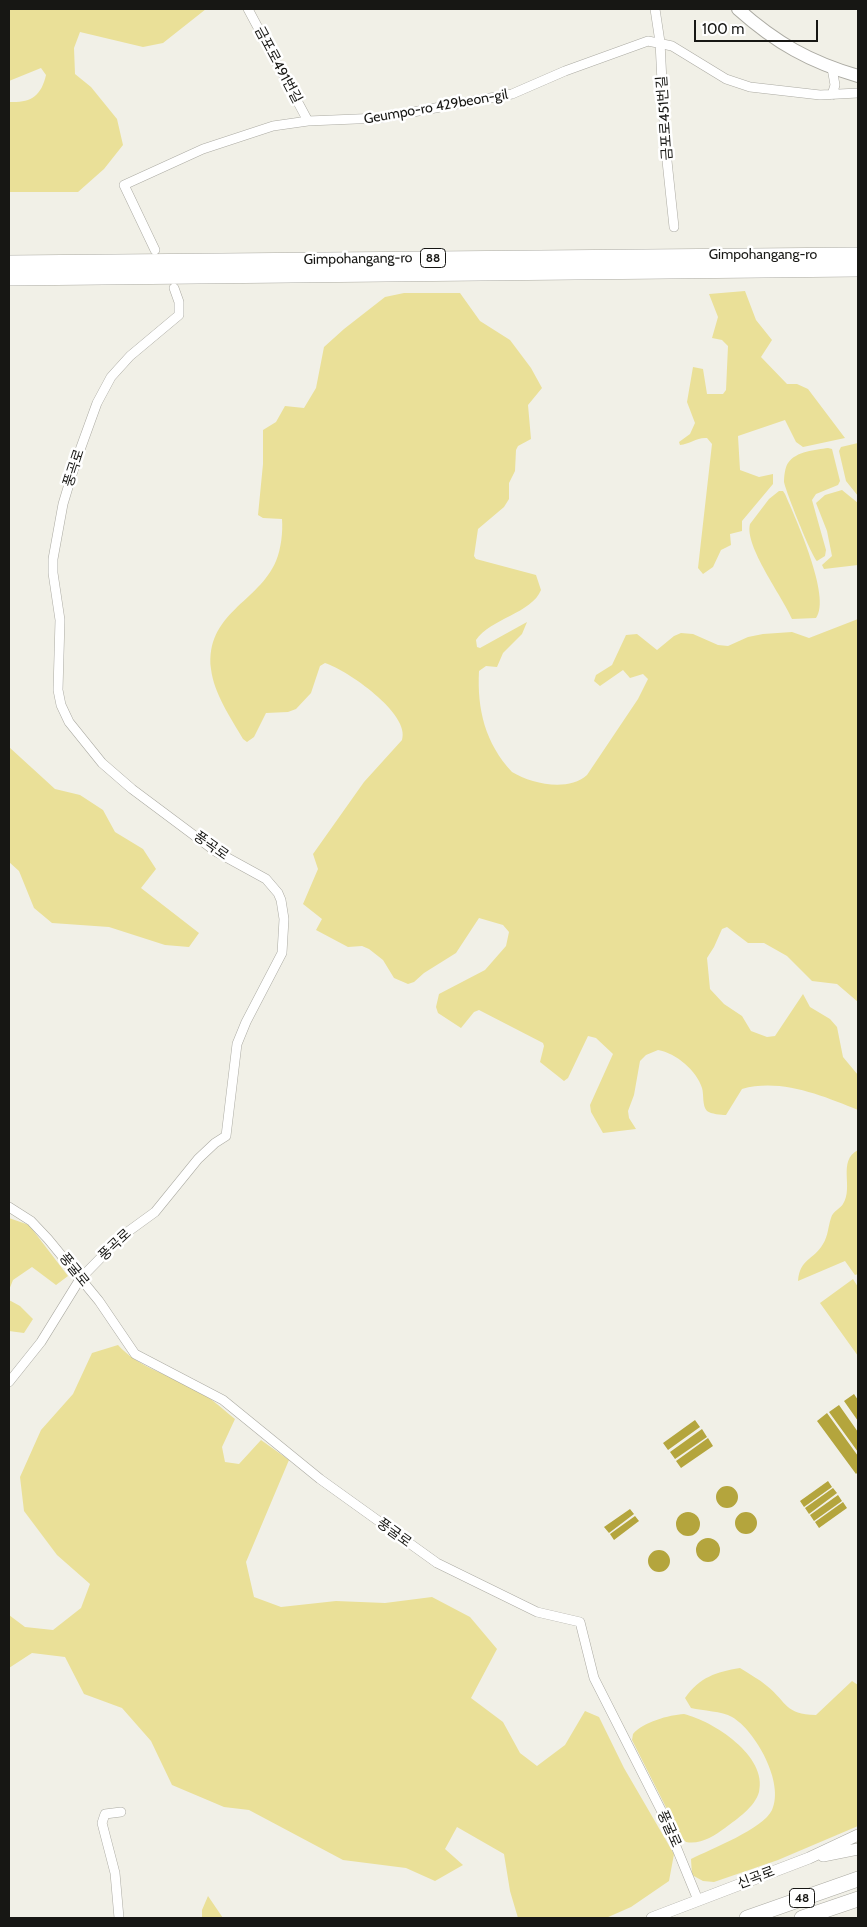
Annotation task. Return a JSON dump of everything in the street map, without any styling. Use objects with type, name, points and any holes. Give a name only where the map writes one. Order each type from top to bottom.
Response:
[{"type":"main road","points":[[738,9],[788,48],[832,68],[858,76]]},
{"type":"main road","name":"Gimpohangang-ro","points":[[9,263],[858,255]]},
{"type":"main road","name":"Gimpohangang-ro","points":[[9,278],[858,269]]},
{"type":"main road","name":"48","points":[[747,1918],[858,1879]]},
{"type":"main road","name":"48","points":[[802,1918],[858,1899]]},
{"type":"street","name":"금포로491번길","points":[[248,9],[308,121]]},
{"type":"street","name":"금포로451번길","points":[[655,9],[660,42],[665,142],[674,227]]},
{"type":"street","name":"Geumpo-ro 429beon-gil","points":[[155,250],[124,185],[203,149],[273,126],[308,121],[380,118],[512,94],[542,80],[638,43],[660,42]]},
{"type":"street","points":[[660,42],[672,46],[713,72],[738,83],[777,90],[832,95],[858,93]]},
{"type":"street","points":[[832,68],[835,85],[832,95]]},
{"type":"street","name":"풍곡로","points":[[9,1382],[41,1342],[80,1279],[122,1236],[155,1212],[198,1159],[215,1143],[226,1136],[237,1044],[246,1022],[279,961],[283,945],[283,910],[278,892],[272,885],[256,873],[215,851],[121,780],[98,758],[74,730],[64,714],[59,698],[60,620],[52,568],[63,504],[97,403],[111,377],[130,356],[180,315],[179,302],[174,288]]},
{"type":"street","name":"풍굴로","points":[[9,1207],[39,1229],[80,1279],[135,1354],[224,1400],[320,1479],[420,1552],[454,1573],[537,1612],[580,1622],[594,1678],[665,1818],[698,1900]]},
{"type":"street","points":[[119,1918],[116,1873],[102,1823],[105,1814],[121,1812]]},
{"type":"street","name":"신곡로","points":[[652,1918],[809,1858],[858,1834]]},
{"type":"street","points":[[809,1858],[858,1849]]},
{"type":"shaded area","points":[[9,9],[206,9],[163,43],[143,47],[80,32],[74,48],[75,74],[91,87],[117,119],[123,145],[104,169],[78,192],[9,192],[9,102],[29,100],[34,97],[41,89],[46,75],[41,68],[9,81]]},
{"type":"shaded area","points":[[745,291],[756,320],[772,340],[761,357],[787,384],[797,384],[808,389],[845,438],[803,447],[796,442],[785,420],[738,436],[740,470],[759,477],[773,474],[773,484],[742,521],[742,531],[730,534],[731,545],[721,550],[713,567],[703,574],[698,568],[712,444],[707,438],[680,445],[679,442],[690,434],[695,423],[687,402],[693,367],[703,369],[707,394],[723,394],[726,390],[728,346],[722,340],[712,338],[718,317],[709,294]]},
{"type":"shaded area","points":[[404,293],[460,293],[480,321],[510,340],[531,368],[542,388],[528,405],[531,439],[518,446],[516,450],[515,471],[509,483],[509,499],[504,507],[478,529],[474,556],[476,559],[536,575],[541,590],[529,605],[491,627],[476,640],[477,647],[480,648],[527,622],[522,634],[503,653],[497,667],[486,666],[479,671],[481,712],[485,725],[495,749],[512,772],[540,783],[560,785],[579,780],[587,775],[638,699],[648,679],[643,674],[630,678],[623,670],[600,686],[594,681],[596,675],[612,665],[626,635],[637,634],[657,650],[674,636],[681,633],[693,634],[718,645],[728,646],[748,637],[763,634],[792,632],[809,638],[858,619],[858,1002],[837,984],[812,981],[787,956],[764,943],[748,943],[727,927],[722,929],[707,958],[710,989],[724,1004],[742,1016],[751,1031],[767,1037],[775,1036],[803,994],[810,1007],[830,1019],[837,1027],[843,1057],[858,1075],[858,1110],[802,1090],[787,1087],[757,1086],[742,1089],[726,1115],[711,1113],[705,1109],[702,1088],[691,1069],[679,1059],[658,1050],[646,1055],[640,1061],[634,1095],[628,1111],[629,1118],[636,1129],[603,1133],[591,1112],[590,1105],[613,1054],[596,1038],[588,1036],[568,1078],[564,1081],[540,1062],[543,1043],[479,1010],[474,1012],[461,1028],[438,1013],[436,1007],[439,994],[485,970],[506,946],[509,932],[503,925],[479,918],[456,953],[424,973],[414,982],[408,984],[394,978],[383,960],[369,949],[362,946],[348,947],[316,930],[322,919],[303,904],[318,869],[313,854],[364,782],[402,740],[402,730],[397,718],[375,694],[348,674],[325,663],[320,666],[311,693],[296,709],[288,712],[266,713],[254,737],[247,742],[243,739],[219,697],[211,669],[211,650],[216,634],[224,621],[268,575],[279,551],[282,519],[263,518],[258,515],[263,464],[263,430],[276,422],[285,406],[304,408],[316,388],[324,347],[385,297]]},
{"type":"shaded area","points":[[858,443],[858,496],[846,481],[839,451],[841,447]]},
{"type":"shaded area","points":[[828,448],[832,449],[840,481],[838,485],[816,494],[812,500],[826,550],[825,556],[817,561],[794,510],[784,477],[787,465],[796,456]]},
{"type":"shaded area","points":[[842,490],[858,503],[858,565],[824,569],[822,565],[832,556],[827,531],[816,503],[825,495]]},
{"type":"shaded area","points":[[779,491],[783,491],[790,505],[816,576],[820,608],[816,618],[792,619],[765,572],[753,545],[750,524],[769,499]]},
{"type":"shaded area","points":[[9,747],[55,789],[80,795],[103,810],[115,832],[143,849],[156,869],[141,888],[199,933],[189,947],[165,945],[109,927],[52,923],[34,908],[19,871],[9,862]]},
{"type":"shaded area","points":[[858,1150],[858,1274],[855,1275],[845,1261],[798,1281],[801,1268],[823,1244],[832,1216],[843,1204],[847,1190],[848,1161]]},
{"type":"shaded area","points":[[9,1218],[29,1225],[68,1276],[56,1285],[32,1267],[13,1280],[9,1290]]},
{"type":"shaded area","points":[[853,1279],[858,1287],[858,1356],[820,1303]]},
{"type":"shaded area","points":[[9,1300],[20,1306],[33,1319],[24,1333],[9,1331]]},
{"type":"shaded area","points":[[118,1345],[134,1359],[197,1389],[235,1419],[222,1447],[225,1462],[239,1464],[261,1440],[289,1460],[246,1562],[254,1597],[281,1607],[336,1601],[385,1603],[432,1597],[470,1617],[497,1649],[471,1698],[503,1722],[520,1753],[537,1766],[565,1745],[585,1711],[599,1717],[624,1768],[674,1854],[669,1881],[631,1907],[606,1918],[518,1918],[510,1891],[504,1854],[457,1827],[445,1849],[463,1865],[435,1881],[406,1868],[343,1860],[249,1810],[224,1807],[172,1785],[151,1741],[122,1708],[84,1694],[65,1657],[32,1653],[9,1668],[9,1615],[25,1627],[53,1630],[81,1608],[90,1584],[57,1555],[24,1511],[20,1477],[41,1430],[73,1394],[92,1353]]},
{"type":"shaded area","points":[[854,1394],[858,1400],[858,1421],[844,1401]]},
{"type":"shaded area","points":[[839,1405],[858,1432],[858,1452],[829,1412]]},
{"type":"shaded area","points":[[827,1413],[858,1456],[858,1472],[856,1474],[817,1421]]},
{"type":"shaded area","points":[[695,1420],[700,1427],[668,1450],[663,1443]]},
{"type":"shaded area","points":[[702,1429],[707,1437],[675,1459],[670,1452]]},
{"type":"shaded area","points":[[708,1438],[713,1446],[681,1468],[676,1461]]},
{"type":"shaded area","points":[[828,1481],[832,1487],[804,1507],[800,1501]]},
{"type":"shaded area","points":[[727,1486],[735,1489],[738,1497],[735,1505],[727,1508],[719,1505],[716,1497],[719,1489]]},
{"type":"shaded area","points":[[833,1488],[837,1493],[809,1514],[805,1508]]},
{"type":"shaded area","points":[[838,1495],[842,1501],[814,1521],[810,1515]]},
{"type":"shaded area","points":[[843,1502],[847,1508],[819,1528],[815,1522]]},
{"type":"shaded area","points":[[630,1509],[634,1514],[609,1533],[604,1527]]},
{"type":"shaded area","points":[[688,1512],[697,1515],[700,1524],[697,1533],[688,1536],[679,1533],[676,1524],[679,1515]]},
{"type":"shaded area","points":[[746,1512],[754,1515],[757,1523],[754,1531],[746,1534],[738,1531],[735,1523],[738,1515]]},
{"type":"shaded area","points":[[635,1516],[639,1521],[614,1540],[610,1534]]},
{"type":"shaded area","points":[[708,1538],[717,1541],[720,1550],[717,1559],[708,1562],[699,1559],[696,1550],[699,1541]]},
{"type":"shaded area","points":[[659,1550],[667,1553],[670,1561],[667,1569],[659,1572],[651,1569],[648,1561],[651,1553]]},
{"type":"shaded area","points":[[740,1668],[764,1683],[792,1710],[806,1714],[816,1715],[852,1681],[858,1685],[858,1826],[778,1860],[714,1882],[703,1881],[692,1875],[691,1859],[736,1838],[758,1824],[772,1810],[775,1799],[771,1772],[766,1758],[750,1733],[728,1715],[691,1708],[685,1698],[703,1680],[723,1671]]},
{"type":"shaded area","points":[[684,1714],[709,1724],[736,1742],[747,1753],[760,1779],[759,1792],[750,1808],[716,1834],[707,1839],[691,1843],[686,1842],[681,1837],[632,1740],[633,1734],[643,1726],[664,1718]]},
{"type":"shaded area","points":[[208,1896],[223,1918],[202,1918],[202,1910]]}]
